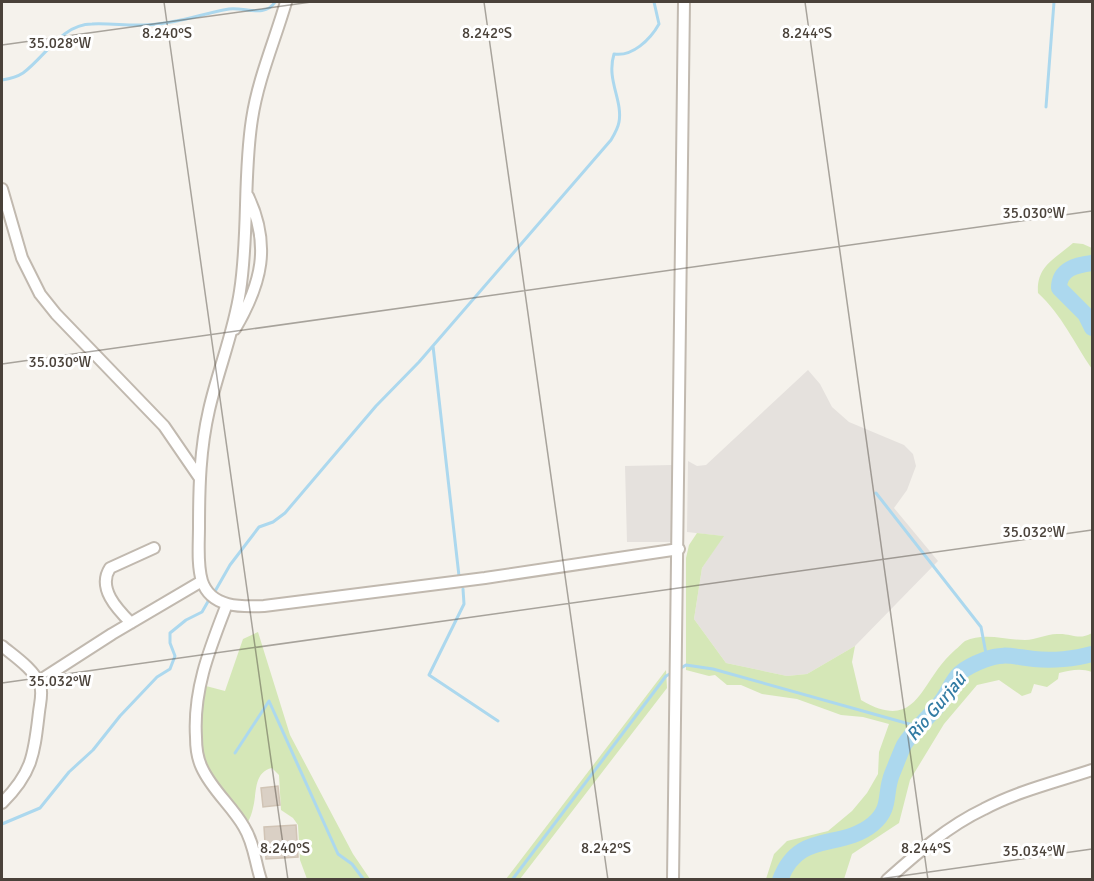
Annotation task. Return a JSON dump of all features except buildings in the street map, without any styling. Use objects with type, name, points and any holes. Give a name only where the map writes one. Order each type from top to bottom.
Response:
[{"type":"street","points":[[286,2],[253,111],[241,281],[229,339],[208,411],[199,477],[199,552],[202,581],[212,596],[227,604],[253,607],[298,603],[679,549]]},
{"type":"street","points":[[673,879],[679,549],[684,2]]},
{"type":"street","points":[[2,189],[22,258],[44,300],[164,426],[199,477]]},
{"type":"street","points":[[229,339],[243,316],[259,277],[262,261],[256,221],[246,193]]},
{"type":"street","points":[[131,623],[117,609],[109,595],[106,574],[110,568],[154,548]]},
{"type":"street","points":[[39,681],[202,581]]},
{"type":"street","points":[[227,604],[200,679],[195,716],[197,755],[210,782],[248,833],[261,879]]},
{"type":"street","points":[[2,645],[26,666],[39,681],[41,689],[37,740],[33,756],[19,783],[2,803]]},
{"type":"street","points":[[886,879],[953,827],[984,808],[1092,770]]},
{"type":"shaded area","points":[[808,370],[820,384],[832,407],[849,422],[904,445],[913,454],[916,466],[907,490],[894,508],[938,561],[855,646],[807,674],[787,676],[726,663],[694,619],[702,568],[723,536],[687,532],[688,461],[697,466],[706,465]]},
{"type":"shaded area","points":[[672,465],[671,542],[627,542],[625,466]]},
{"type":"green space","points":[[1073,243],[1092,248],[1092,369],[1061,320],[1038,293],[1038,284],[1043,270]]},
{"type":"green space","points":[[697,533],[724,536],[702,568],[694,619],[726,663],[787,676],[807,674],[855,646],[852,662],[861,700],[880,709],[895,711],[907,707],[916,699],[943,662],[964,642],[972,638],[1025,640],[1053,634],[1079,637],[1092,633],[1092,672],[1076,670],[1059,673],[1058,679],[1047,687],[1034,684],[1031,693],[1022,696],[999,680],[977,685],[944,724],[910,780],[899,823],[852,854],[844,879],[766,879],[774,854],[787,841],[828,831],[852,811],[867,793],[878,774],[879,752],[889,724],[863,717],[841,715],[797,699],[762,694],[741,685],[727,685],[715,675],[709,676],[686,670],[686,558],[689,545]]},
{"type":"green space","points":[[258,632],[290,735],[353,854],[370,879],[307,879],[300,860],[298,825],[293,818],[281,810],[279,775],[272,768],[262,774],[257,784],[253,810],[248,822],[219,786],[206,763],[200,730],[206,686],[225,691],[243,639]]},
{"type":"green space","points":[[666,670],[667,688],[520,879],[506,879]]},
{"type":"waterway","points":[[2,80],[23,73],[54,42],[81,25],[166,23],[229,9],[266,10],[275,2]]},
{"type":"waterway","points":[[214,593],[230,565],[259,527],[273,522],[285,513],[376,406],[419,362],[611,140],[618,127],[620,114],[612,72],[614,54],[634,50],[655,30],[659,24],[654,2]]},
{"type":"waterway","points":[[1046,107],[1054,2]]},
{"type":"waterway","name":"Rio Gurjaú","points":[[1092,263],[1080,265],[1065,272],[1059,288],[1085,314],[1092,328]]},
{"type":"waterway","points":[[433,346],[459,576]]},
{"type":"waterway","points":[[876,493],[981,627],[987,659]]},
{"type":"waterway","points":[[463,589],[464,604],[429,675],[498,721]]},
{"type":"waterway","points":[[2,824],[40,808],[69,772],[93,750],[120,716],[157,677],[170,669],[175,656],[170,643],[170,633],[186,620],[202,612],[210,598]]},
{"type":"waterway","name":"Rio Gurjaú","points":[[780,880],[788,864],[809,847],[860,832],[879,818],[885,806],[892,774],[904,745],[939,705],[960,673],[978,662],[997,656],[1056,660],[1092,654]]},
{"type":"waterway","points":[[681,668],[686,665],[713,669],[920,727]]},
{"type":"waterway","points":[[512,880],[666,676],[675,671]]},
{"type":"waterway","points":[[235,753],[269,701],[338,854],[352,864],[364,880]]}]
